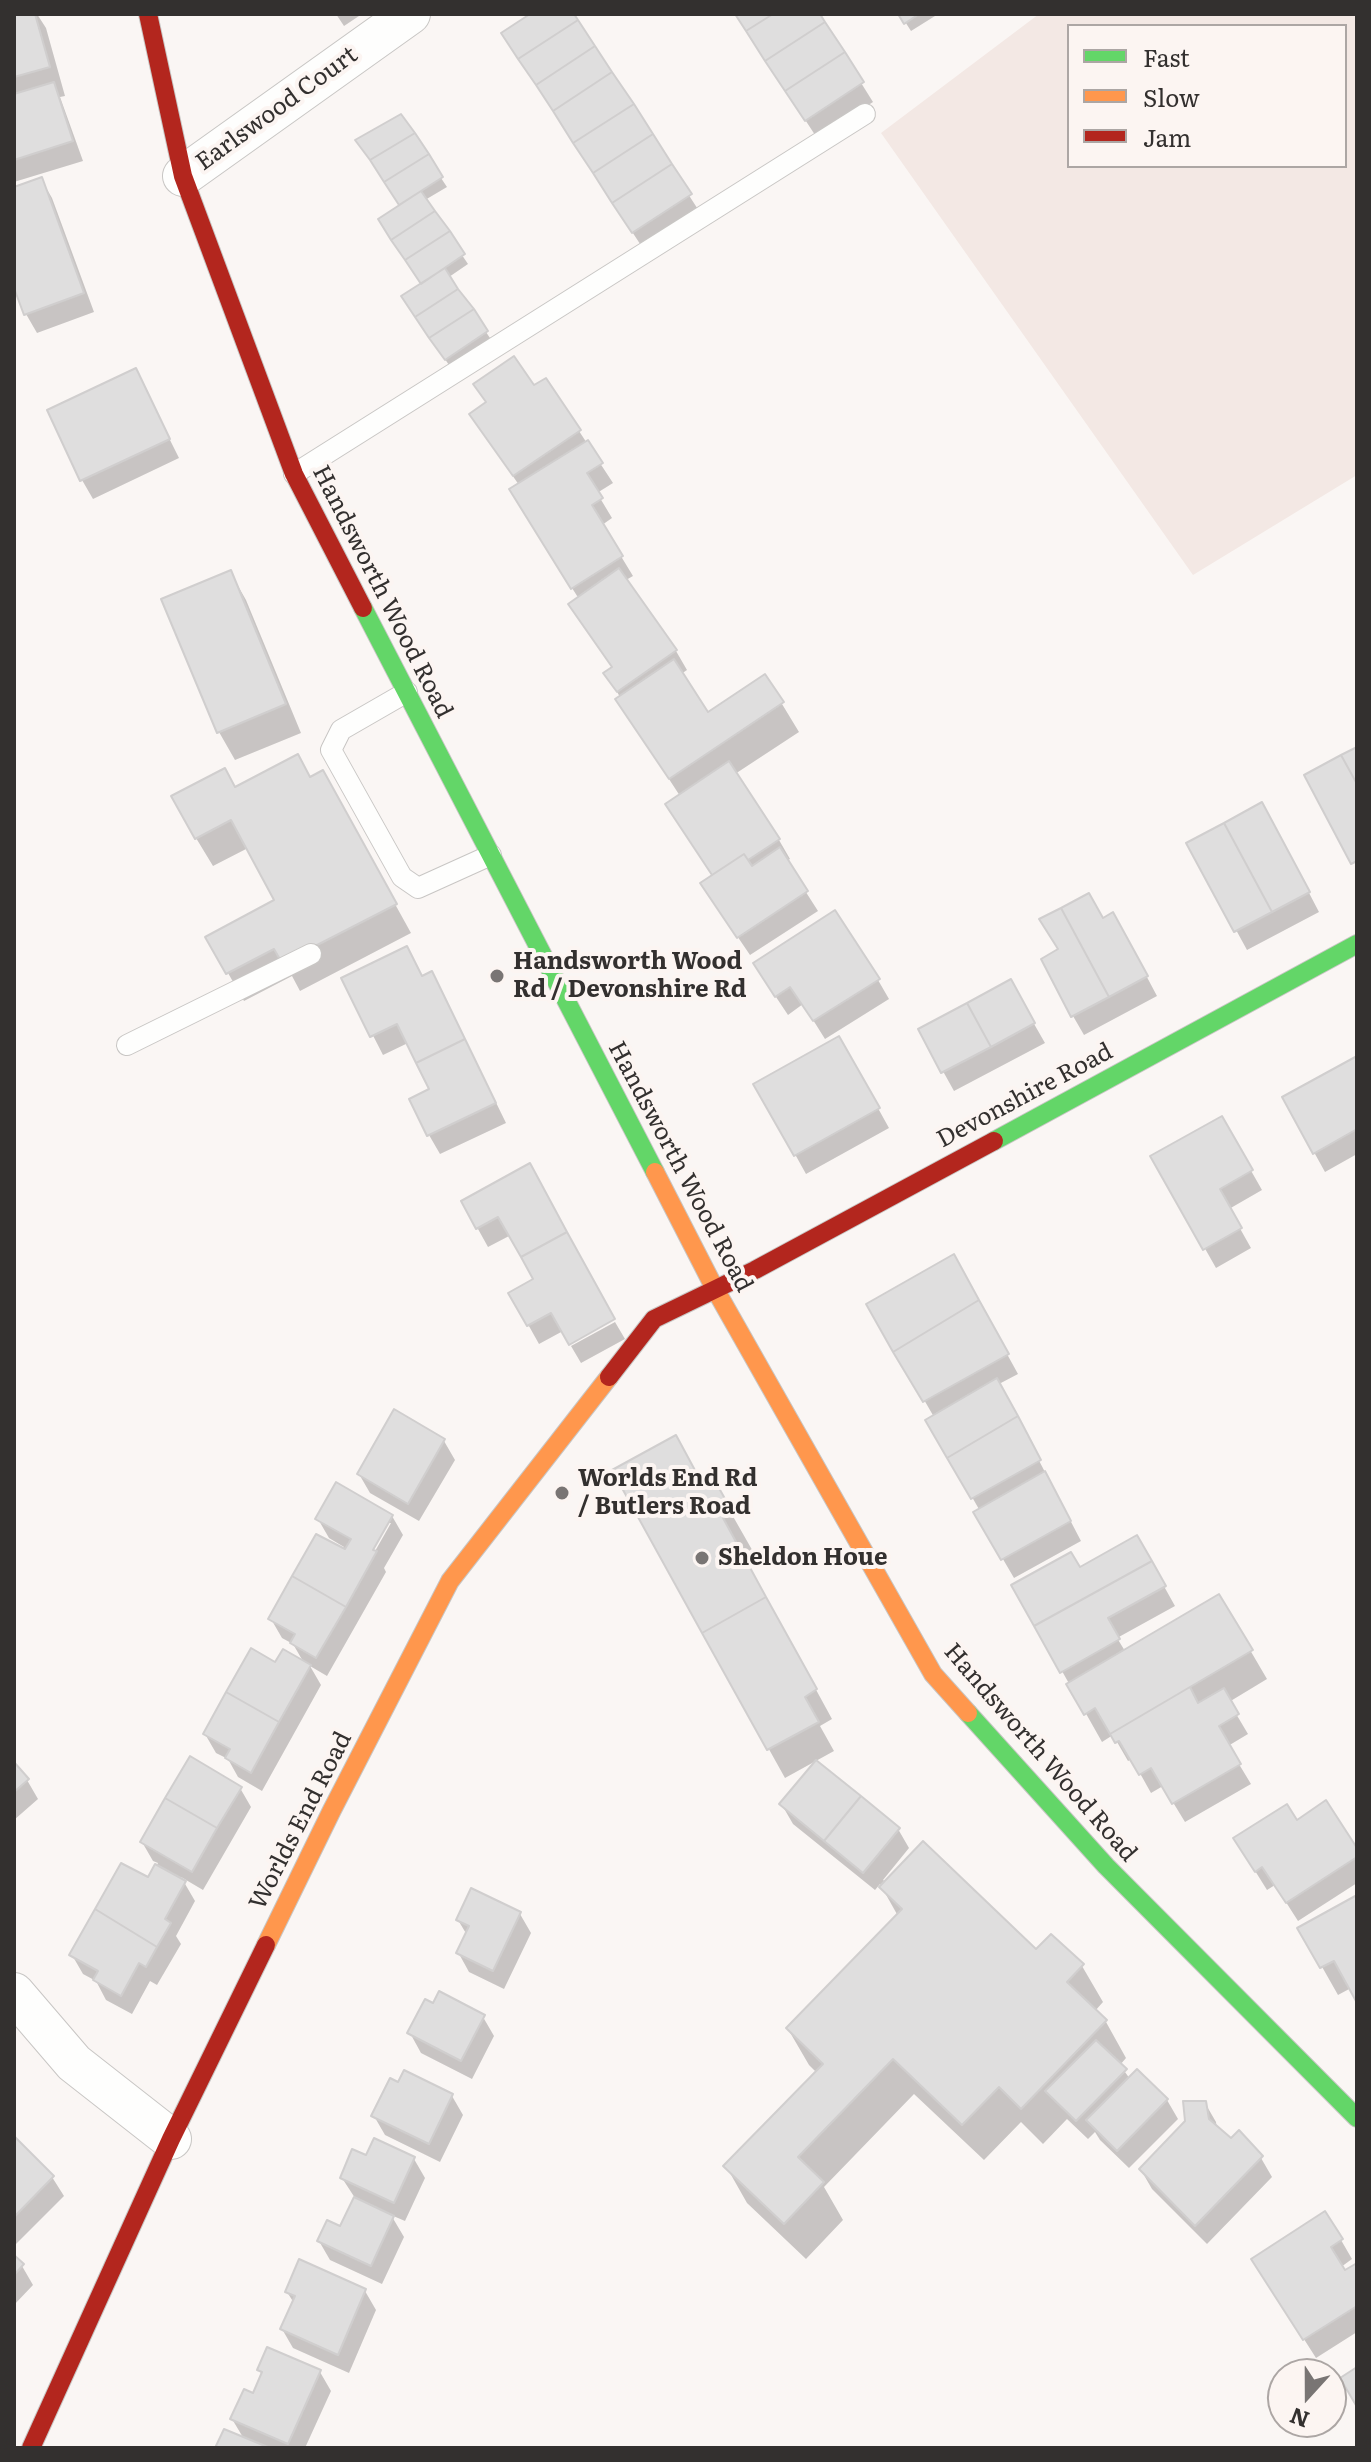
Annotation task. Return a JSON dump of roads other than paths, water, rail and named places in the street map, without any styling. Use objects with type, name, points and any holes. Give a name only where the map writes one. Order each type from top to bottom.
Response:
[{"type":"main road","name":"Handsworth Wood Road","points":[[148,14],[183,176],[294,474],[715,1289],[933,1674],[1106,1866],[1357,2118]]},
{"type":"main road","name":"Devonshire Road","points":[[715,1289],[1357,944]]},
{"type":"main road","name":"Worlds End Road","points":[[31,2448],[171,2139],[332,1810],[450,1581],[654,1319],[715,1289]]},
{"type":"street","name":"Earlswood Court","points":[[183,176],[410,14]]},
{"type":"street","points":[[14,1993],[74,2063],[171,2139]]},
{"type":"lane","points":[[294,474],[865,114]]},
{"type":"lane","points":[[407,692],[341,730],[331,750],[414,896],[491,855]]},
{"type":"lane","points":[[127,1045],[311,954]]},
{"type":"place","name":"Handsworth Wood Rd / Devonshire Rd","points":[[497,976]]},
{"type":"place","name":"Worlds End Rd / Butlers Road","points":[[562,1493]]},
{"type":"place","name":"Sheldon Houe","points":[[702,1558]]}]
